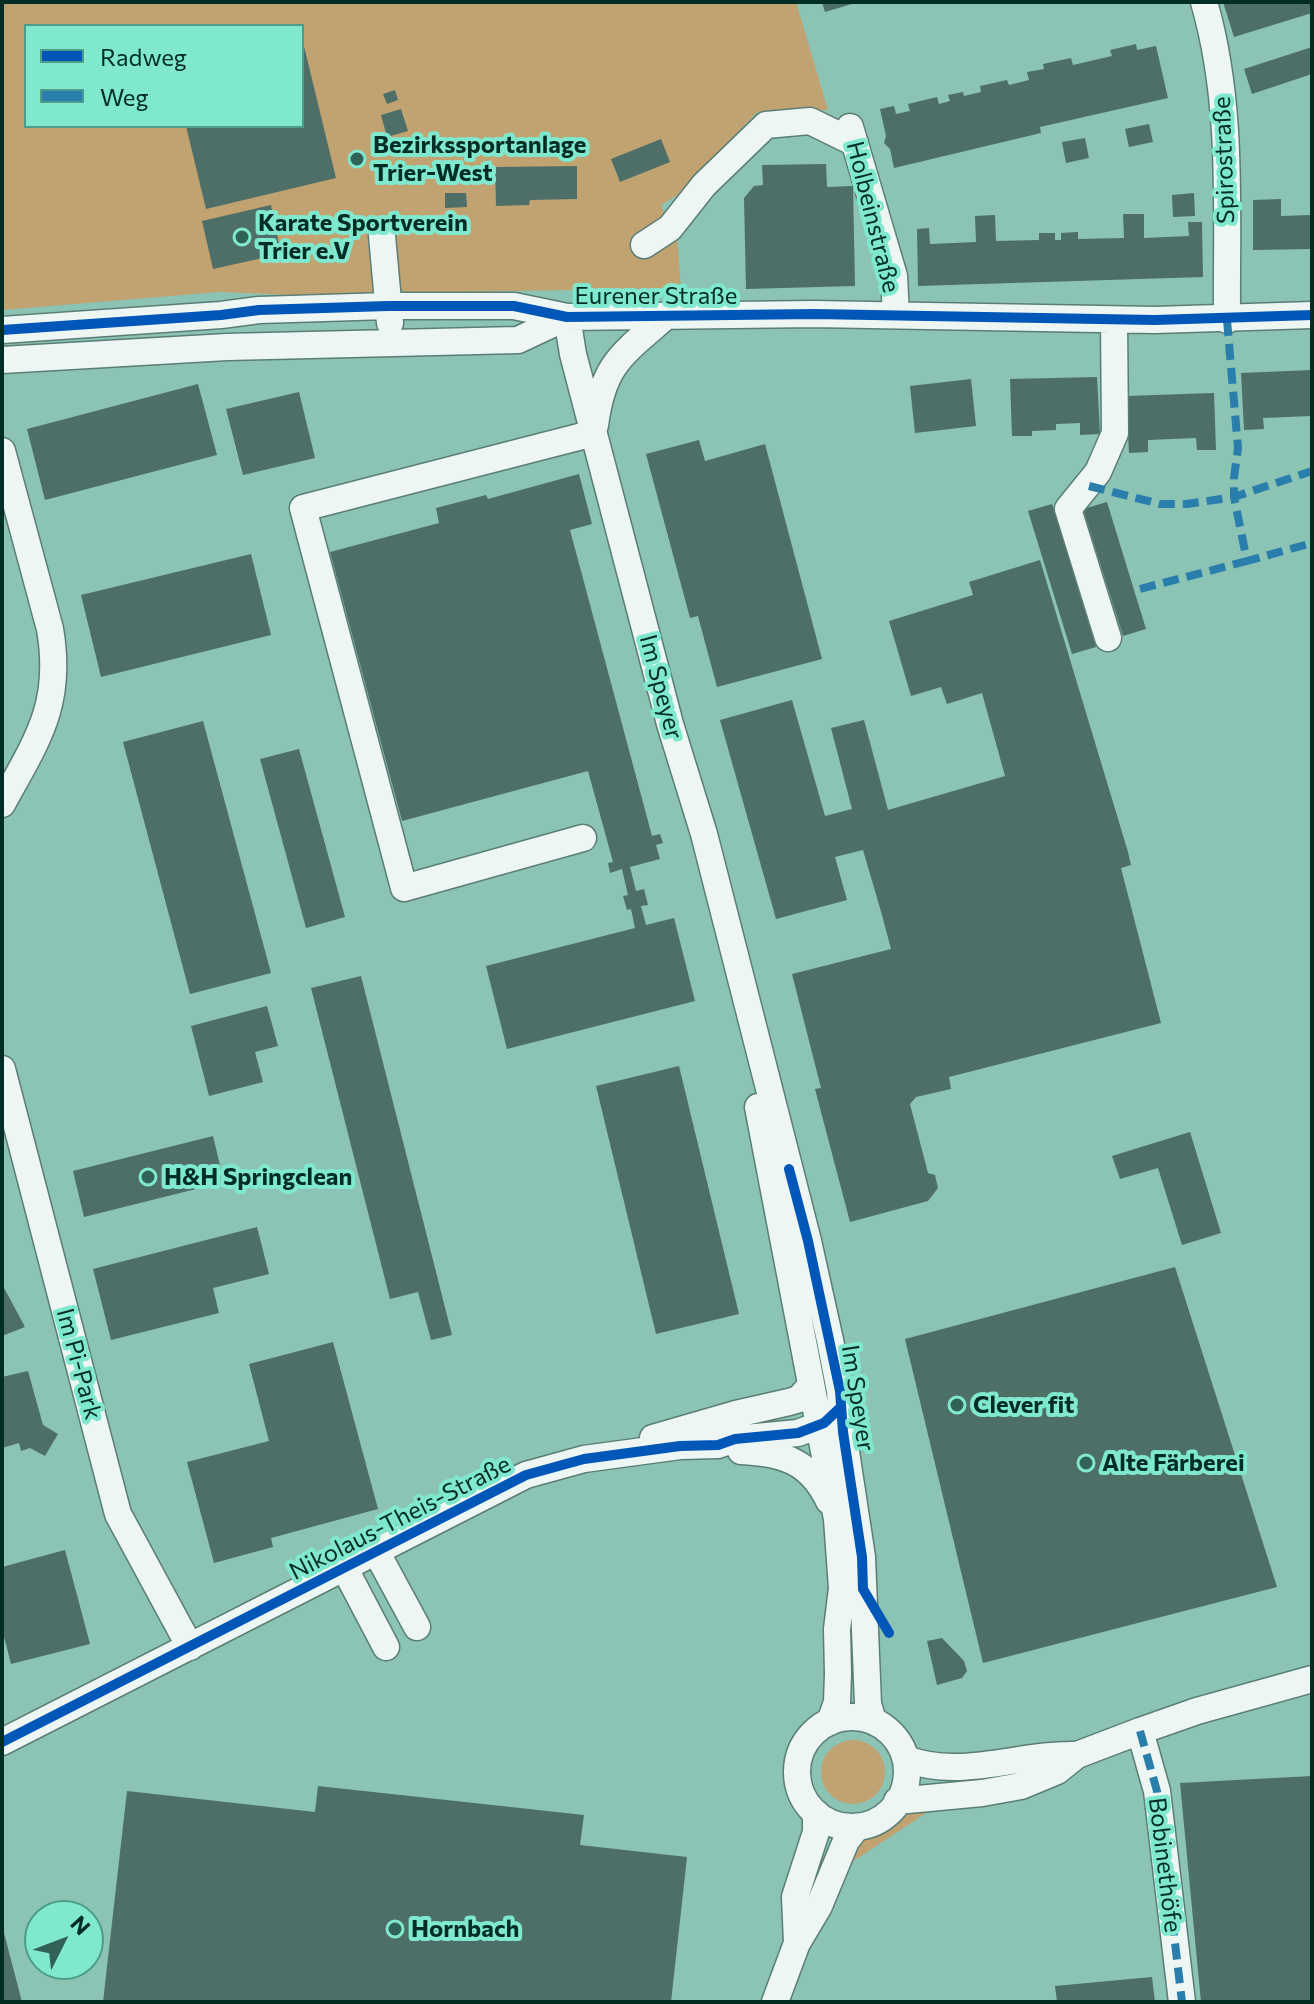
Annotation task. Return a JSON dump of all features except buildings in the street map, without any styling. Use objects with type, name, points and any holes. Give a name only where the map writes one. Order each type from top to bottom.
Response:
[{"type":"street","name":"Spirostraße","points":[[1204,2],[1213,33],[1225,106],[1227,320]]},
{"type":"street","name":"Holbeinstraße","points":[[644,245],[670,228],[704,185],[766,125],[810,121],[852,131],[894,276],[896,315]]},
{"type":"street","points":[[382,236],[393,343]]},
{"type":"street","name":"Eurener Straße","points":[[2,330],[259,310],[388,306],[514,306],[567,317],[814,314],[1227,320],[1312,315]]},
{"type":"street","points":[[221,315],[227,347]]},
{"type":"street","name":"Eurener Straße","points":[[2,360],[227,347],[518,340],[567,317]]},
{"type":"street","name":"Im Speyer","points":[[567,317],[573,354],[670,724],[704,834],[808,1241],[837,1378],[822,1411],[837,1519],[842,1588],[837,1629],[837,1702],[830,1722]]},
{"type":"street","points":[[583,838],[404,888],[303,508],[594,433],[598,401],[609,373],[624,353],[665,317]]},
{"type":"street","points":[[1108,638],[1068,509],[1098,472],[1115,433],[1114,320]]},
{"type":"street","points":[[2,451],[6,482],[50,629],[55,656],[48,714],[2,804]]},
{"type":"street","name":"Im Speyer","points":[[759,1055],[755,1077],[765,1156],[822,1411],[862,1557],[868,1704],[873,1721]]},
{"type":"street","name":"Im Pi-Park","points":[[2,1069],[118,1514],[190,1647]]},
{"type":"street","name":"Nikolaus-Theis-Straße","points":[[584,1459],[798,1433],[822,1411]]},
{"type":"street","name":"Nikolaus-Theis-Straße","points":[[2,1742],[526,1475],[682,1429],[822,1411]]},
{"type":"street","name":"Nikolaus-Theis-Straße","points":[[718,1445],[733,1451],[773,1454],[794,1461],[819,1482],[837,1519]]},
{"type":"street","points":[[377,1553],[417,1627]]},
{"type":"street","points":[[345,1569],[386,1647]]},
{"type":"street","points":[[897,1801],[1008,1789],[1057,1771],[1077,1755],[1140,1731],[1312,1679]]},
{"type":"street","points":[[847,1717],[873,1721],[893,1737],[906,1759],[907,1781],[897,1801],[879,1819],[856,1828],[832,1824],[816,1813],[800,1786],[798,1763],[805,1744],[830,1722],[847,1717]]},
{"type":"street","name":"Bobinethöfe","points":[[1140,1731],[1157,1791],[1182,2002]]},
{"type":"street","points":[[906,1759],[922,1765],[954,1767],[1052,1754],[1077,1755]]},
{"type":"street","points":[[797,1943],[795,1897],[816,1832],[816,1813]]},
{"type":"street","points":[[775,2002],[797,1943],[819,1906],[846,1841],[856,1828]]},
{"type":"shaded area","name":"Bezirkssportanlage Trier-West","points":[[2,2],[796,2],[828,110],[757,112],[681,193],[661,205],[677,237],[681,288],[291,295],[220,292],[2,310]]},
{"type":"shaded area","points":[[853,1740],[865,1742],[876,1749],[883,1760],[883,1784],[876,1795],[865,1802],[853,1804],[841,1802],[830,1795],[823,1784],[821,1772],[823,1760],[830,1749],[841,1742]]},
{"type":"shaded area","points":[[932,1809],[846,1866],[859,1842],[890,1827],[905,1813]]},
{"type":"marked path","points":[[1227,320],[1238,448],[1234,497],[1247,561],[1312,543]]},
{"type":"marked path","points":[[1089,486],[1160,504],[1187,504],[1234,497],[1312,471]]},
{"type":"marked path","points":[[1140,589],[1247,561]]},
{"type":"marked path","points":[[1140,1731],[1157,1791],[1182,2002]]},
{"type":"cycle path","points":[[2,330],[259,310],[388,306],[514,306],[567,317],[814,314],[1155,320],[1312,315]]},
{"type":"cycle path","points":[[789,1169],[840,1391],[843,1432],[862,1557],[863,1589],[889,1633]]},
{"type":"cycle path","points":[[2,1742],[526,1475],[584,1459],[798,1433],[824,1423],[840,1408]]},
{"type":"place","name":"Bezirkssportanlage Trier-West","points":[[357,159]]},
{"type":"place","name":"Karate Sportverein Trier e.V","points":[[242,237]]},
{"type":"place","name":"H&H Springclean","points":[[148,1177]]},
{"type":"place","name":"Clever fit","points":[[957,1405]]},
{"type":"place","name":"Alte Färberei","points":[[1086,1463]]},
{"type":"place","name":"Hornbach","points":[[395,1929]]}]
